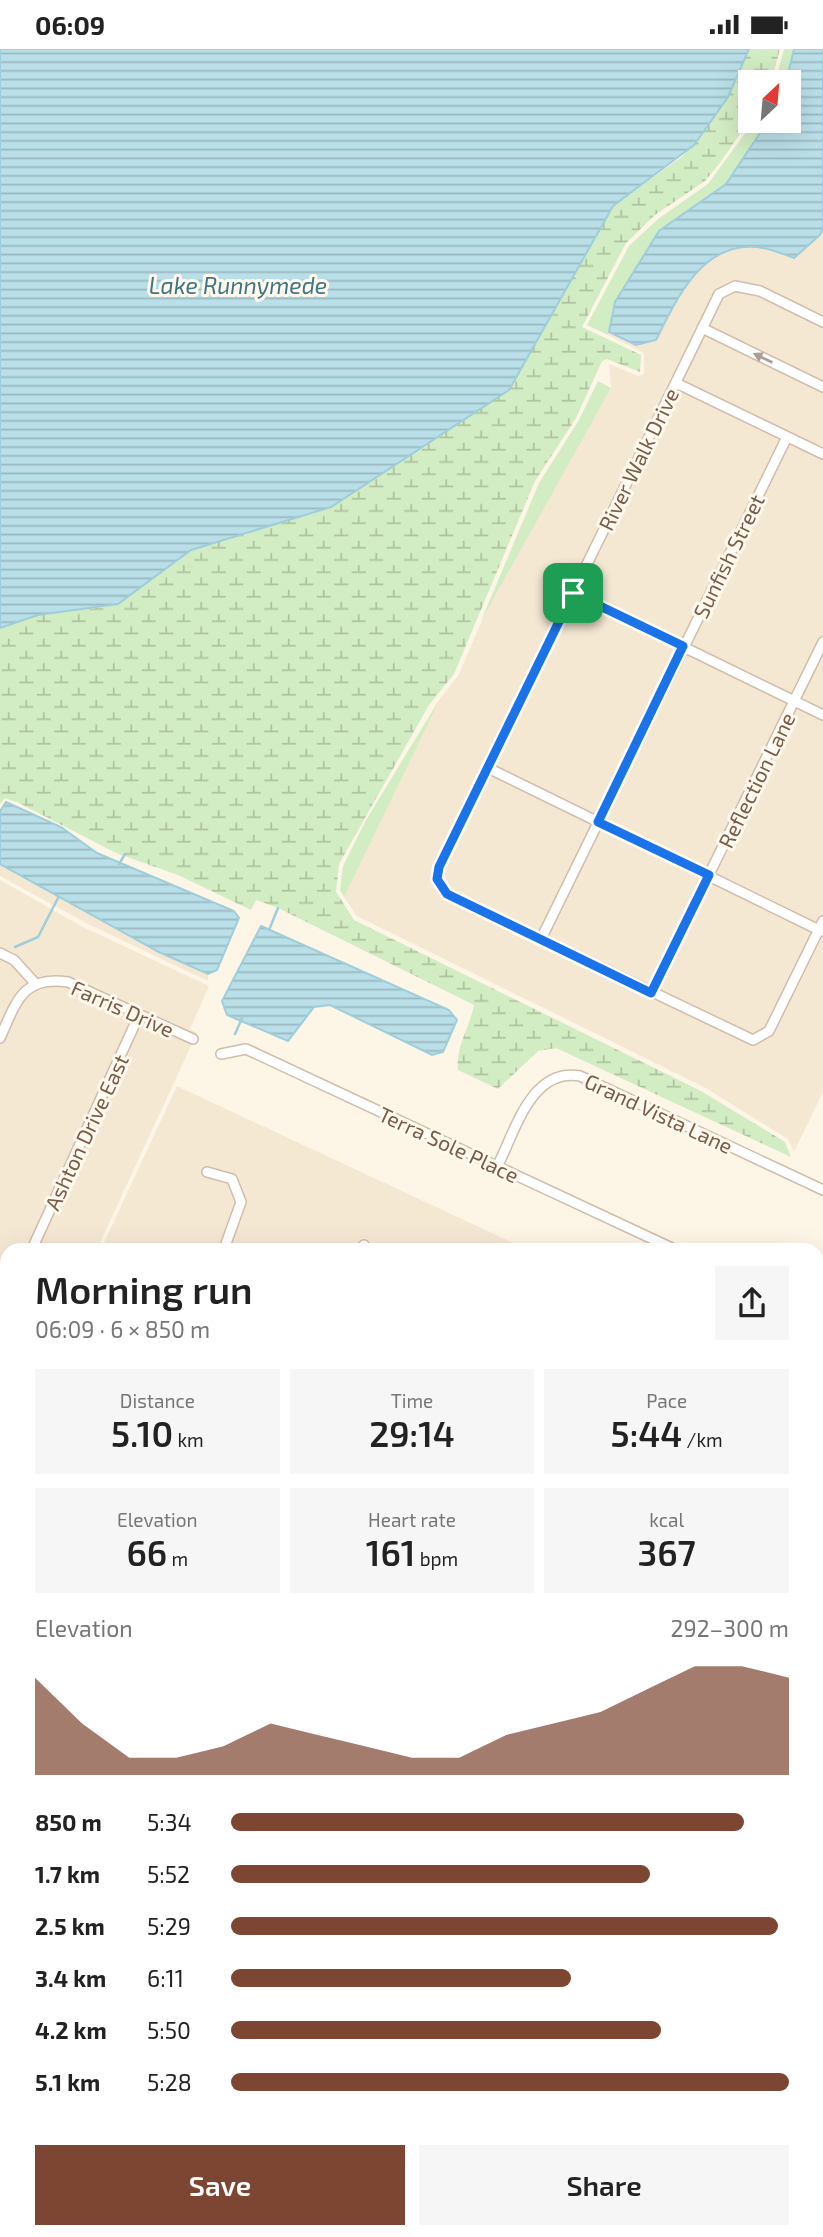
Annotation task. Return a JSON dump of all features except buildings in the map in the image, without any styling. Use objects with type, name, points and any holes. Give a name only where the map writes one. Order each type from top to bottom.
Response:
[{"type":"street","name":"River Walk Drive","points":[[541,939],[447,894],[437,879],[439,867],[719,294],[734,286],[760,291],[823,322]]},
{"type":"street","points":[[702,328],[823,387]]},
{"type":"street","points":[[676,383],[823,454]]},
{"type":"street","name":"Sunfish Street","points":[[541,939],[787,437]]},
{"type":"street","points":[[573,593],[823,715]]},
{"type":"street","name":"Reflection Lane","points":[[651,993],[823,642]]},
{"type":"street","points":[[488,768],[822,927],[769,1031],[760,1039],[744,1039],[541,939]]},
{"type":"street","points":[[0,953],[15,960],[35,983],[17,1002],[0,1038]]},
{"type":"street","name":"Farris Drive","points":[[35,983],[50,979],[68,982],[193,1039]]},
{"type":"street","name":"Ashton Drive East","points":[[35,1243],[139,1015]]},
{"type":"street","name":"Terra Sole Place","points":[[221,1054],[246,1049],[661,1243]]},
{"type":"street","name":"Grand Vista Lane","points":[[498,1167],[534,1094],[546,1081],[569,1074],[580,1076],[823,1190]]},
{"type":"street","points":[[207,1172],[232,1179],[238,1189],[241,1202],[239,1215],[227,1243]]},
{"type":"shaded area","points":[[823,228],[823,1092],[794,1152],[788,1139],[704,1087],[357,916],[344,897],[407,762],[441,697],[458,676],[491,600],[611,388],[609,364],[638,376],[644,374],[644,353],[608,335],[609,331],[656,340],[677,296],[700,269],[723,250],[758,247],[794,258],[820,235]]},
{"type":"shaded area","points":[[0,864],[159,952],[208,974],[208,981],[86,923],[0,876]]},
{"type":"shaded area","points":[[0,880],[83,927],[209,986],[190,1029],[197,1033],[100,1243],[0,1243]]},
{"type":"shaded area","points":[[177,1086],[513,1243],[104,1243]]},
{"type":"green space","points":[[749,49],[780,49],[774,70],[740,70]]},
{"type":"green space","points":[[784,49],[794,49],[789,70],[778,70]]},
{"type":"green space","points":[[738,74],[738,133],[741,133],[705,181],[655,215],[626,243],[582,327],[641,355],[640,372],[607,359],[602,361],[576,418],[535,481],[454,674],[429,705],[339,864],[336,892],[354,920],[701,1091],[785,1142],[791,1157],[556,1048],[538,1051],[498,1089],[458,1070],[459,1054],[474,1005],[278,908],[256,900],[251,910],[178,875],[116,853],[19,803],[5,798],[0,804],[0,628],[38,615],[105,607],[191,550],[331,507],[509,390],[613,206],[683,156],[728,97]]},
{"type":"green space","points":[[745,133],[760,133],[726,184],[659,231],[615,302],[608,335],[587,325],[629,246],[658,219],[708,184]]},
{"type":"green space","points":[[598,381],[611,388],[481,621],[539,483],[579,420]]},
{"type":"green space","points":[[441,697],[344,897],[340,890],[343,866],[366,820]]},
{"type":"water","name":"Lake Runnymede","points":[[0,49],[749,49],[728,97],[694,145],[613,206],[509,390],[331,507],[191,550],[118,604],[38,615],[0,628]]},
{"type":"water","points":[[794,49],[823,49],[823,228],[820,235],[794,258],[757,247],[738,248],[706,263],[683,291],[656,340],[636,345],[609,332],[615,302],[659,231],[726,184],[760,133],[802,133],[802,70],[789,70]]},
{"type":"water","points":[[6,802],[61,827],[97,853],[234,911],[239,918],[217,970],[208,974],[159,952],[0,864],[0,811]]},
{"type":"water","points":[[261,926],[449,1010],[457,1020],[443,1052],[432,1055],[330,1005],[314,1007],[288,1041],[227,1015],[222,1001]]},
{"type":"waterway","points":[[119,864],[125,854]]},
{"type":"waterway","points":[[15,947],[38,937],[58,898]]},
{"type":"waterway","points":[[269,930],[278,908]]},
{"type":"waterway","points":[[235,1034],[242,1018]]},
{"type":"route","points":[[573,593],[683,646],[598,822],[709,875],[651,993],[447,894],[439,887],[437,879],[439,867],[573,593]]}]
